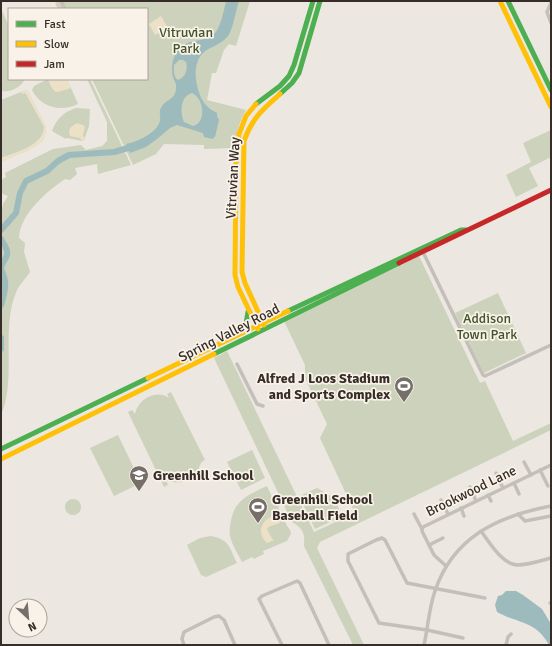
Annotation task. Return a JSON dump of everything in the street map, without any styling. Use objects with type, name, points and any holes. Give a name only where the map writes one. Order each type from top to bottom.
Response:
[{"type":"main road","name":"Vitruvian Way","points":[[258,329],[238,287],[236,275],[235,214],[237,140],[241,127],[252,108],[280,86],[293,69],[313,1]]},
{"type":"main road","name":"Vitruvian Way","points":[[264,326],[245,283],[242,272],[244,141],[250,125],[257,113],[284,92],[294,81],[298,73],[320,1]]},
{"type":"main road","points":[[551,90],[508,1],[501,3],[548,95],[551,107]]},
{"type":"main road","points":[[237,140],[244,141]]},
{"type":"main road","name":"Spring Valley Road","points":[[1,459],[205,358],[264,326],[461,230],[467,230],[551,190]]},
{"type":"main road","points":[[235,214],[243,214]]},
{"type":"main road","points":[[235,256],[239,258],[242,272]]},
{"type":"main road","points":[[235,337],[247,323],[247,307]]},
{"type":"main road","name":"Spring Valley Road","points":[[1,449],[202,352],[235,337],[258,329]]},
{"type":"main road","points":[[202,352],[205,358]]},
{"type":"street","points":[[546,1],[551,3],[547,12],[551,23]]},
{"type":"street","points":[[422,250],[483,375],[485,376],[551,345]]},
{"type":"street","points":[[237,364],[257,404],[263,406]]},
{"type":"street","points":[[524,462],[530,475]]},
{"type":"street","name":"Brookwood Lane","points":[[446,566],[434,556],[422,529],[428,524],[448,514],[551,465]]},
{"type":"street","points":[[540,470],[548,486]]},
{"type":"street","points":[[496,473],[503,488]]},
{"type":"street","points":[[514,483],[519,494]]},
{"type":"street","points":[[470,487],[476,501]]},
{"type":"street","points":[[488,495],[491,501]]},
{"type":"street","points":[[441,500],[448,514]]},
{"type":"street","points":[[424,645],[435,590],[446,566],[460,549],[481,531],[497,522],[518,514],[551,506]]},
{"type":"street","points":[[461,508],[464,516]]},
{"type":"street","points":[[414,514],[422,529]]},
{"type":"street","points":[[518,514],[525,521],[551,516]]},
{"type":"street","points":[[481,531],[503,559],[510,564],[521,565],[551,558]]},
{"type":"street","points":[[462,638],[427,630],[379,623],[347,559],[348,554],[382,538],[385,540],[407,584],[485,598]]},
{"type":"street","points":[[429,545],[443,538]]},
{"type":"street","points":[[282,645],[260,602],[260,599],[261,597],[297,581],[300,583],[329,645]]},
{"type":"street","points":[[184,645],[182,639],[184,632],[219,616],[224,620],[235,645]]},
{"type":"street","points":[[506,645],[508,637],[511,634]]},
{"type":"green space","name":"Vitruvian Park","points":[[59,1],[250,1],[236,46],[229,44],[224,50],[216,73],[212,73],[207,100],[246,110],[241,119],[234,148],[204,149],[204,145],[164,144],[156,154],[133,165],[92,80],[148,80],[148,8],[58,8],[55,3]]},
{"type":"green space","points":[[1,9],[8,24],[8,80],[24,80],[21,85],[15,89],[1,91]]},
{"type":"green space","points":[[46,80],[67,80],[78,104],[65,108],[52,107],[41,101],[36,96],[32,90],[34,86]]},
{"type":"green space","points":[[87,80],[90,80],[131,165],[98,174],[97,164],[75,168],[77,174],[70,180],[65,179],[50,190],[35,204],[24,220],[20,229],[19,238],[25,243],[24,252],[30,272],[17,290],[12,305],[9,336],[8,385],[6,401],[1,415],[1,213],[3,204],[8,196],[1,193],[1,180],[6,177],[5,173],[53,149],[81,145],[86,150],[102,146],[107,141],[107,122]]},
{"type":"green space","points":[[26,90],[29,93],[46,127],[44,137],[41,142],[33,148],[3,161],[1,157],[1,100]]},
{"type":"green space","points":[[76,108],[90,109],[89,126],[84,140],[82,141],[66,139],[52,131],[61,116]]},
{"type":"green space","points":[[551,130],[551,157],[529,168],[538,186],[516,197],[506,175],[531,162],[523,143]]},
{"type":"green space","name":"Alfred J Loos Stadium and Sports Complex","points":[[419,256],[480,383],[485,381],[513,441],[551,423],[551,430],[320,542],[317,548],[364,645],[353,645],[304,546],[304,534],[299,527],[292,522],[214,358],[227,351],[314,532],[355,513],[320,438],[327,424],[305,378],[305,365],[284,321]]},
{"type":"green space","name":"Addison Town Park","points":[[498,293],[526,353],[484,373],[455,313]]},
{"type":"green space","points":[[171,392],[205,460],[201,463],[198,471],[192,478],[184,482],[171,482],[166,480],[168,485],[164,487],[128,412],[132,410],[135,414],[140,404],[148,397],[153,395],[164,395],[169,398],[167,394]]},
{"type":"green space","points":[[118,435],[141,483],[114,496],[90,448]]},
{"type":"green space","points":[[252,450],[265,478],[241,490],[227,462]]},
{"type":"green space","name":"Greenhill School Baseball Field","points":[[267,486],[272,497],[275,496],[280,506],[278,507],[291,534],[287,541],[263,551],[264,554],[254,559],[252,557],[242,562],[230,536],[230,526],[233,514],[239,503],[249,495]]},
{"type":"green space","points":[[317,488],[336,499],[341,517],[315,529],[299,496]]},
{"type":"green space","points":[[73,499],[79,501],[81,507],[79,513],[73,515],[67,513],[65,507],[67,501]]},
{"type":"green space","points":[[211,536],[222,540],[228,545],[237,563],[206,577],[201,575],[187,545],[200,538]]},
{"type":"sand","points":[[161,16],[168,28],[155,35],[149,24]]},
{"type":"sand","points":[[48,80],[67,80],[71,88],[59,92],[52,89]]},
{"type":"sand","points":[[26,90],[29,93],[46,127],[44,137],[41,142],[33,148],[3,161],[1,158],[21,151],[34,144],[42,134],[44,127],[26,94],[22,94],[21,92]]},
{"type":"sand","points":[[77,123],[85,126],[83,136],[85,138],[82,141],[80,138],[70,136],[69,131],[71,127]]},
{"type":"sand","points":[[273,516],[277,516],[280,523],[268,527],[267,529],[274,540],[267,543],[262,536],[261,528],[265,521]]},
{"type":"water","points":[[226,1],[239,1],[230,33],[225,39],[202,54],[197,65],[196,72],[197,86],[202,99],[208,107],[217,113],[219,120],[215,137],[213,139],[204,137],[203,133],[177,125],[170,128],[146,147],[130,153],[126,144],[141,139],[155,129],[160,121],[161,108],[176,92],[172,68],[176,53],[185,44],[207,38],[215,33],[221,22]],"holes":[[[179,60],[186,62],[187,67],[185,75],[178,80],[176,79],[174,65]],[[192,93],[199,100],[202,110],[200,120],[193,126],[184,122],[182,114],[183,101]]]},
{"type":"water","points":[[506,591],[516,591],[542,609],[551,624],[551,645],[549,645],[544,637],[533,627],[497,612],[495,605],[498,596],[502,595]]},
{"type":"waterway","points":[[1,230],[16,213],[20,193],[26,181],[47,171],[58,161],[69,155],[114,152],[135,146]]},
{"type":"waterway","points":[[1,239],[7,249],[6,257],[1,268]]},
{"type":"waterway","points":[[1,269],[5,279],[5,291],[1,305]]},
{"type":"waterway","points":[[1,338],[1,349]]},
{"type":"traffic: fast","points":[[256,104],[280,86],[289,76],[294,65],[313,1]]},
{"type":"traffic: fast","points":[[280,94],[292,83],[299,73],[320,1]]},
{"type":"traffic: fast","points":[[508,1],[551,90]]},
{"type":"traffic: fast","points":[[288,311],[461,230],[466,230]]},
{"type":"traffic: fast","points":[[214,354],[399,263]]},
{"type":"traffic: fast","points":[[239,333],[246,324],[248,312]]},
{"type":"traffic: fast","points":[[1,449],[148,378]]},
{"type":"traffic: slow","points":[[500,1],[551,107]]},
{"type":"traffic: slow","points":[[264,325],[245,283],[242,272],[244,141],[254,120],[263,109],[280,94]]},
{"type":"traffic: slow","points":[[256,104],[246,116],[239,134],[236,163],[235,275],[238,287],[258,329]]},
{"type":"traffic: slow","points":[[148,378],[288,311]]},
{"type":"traffic: slow","points":[[1,459],[214,354]]},
{"type":"traffic: jam","points":[[399,263],[551,190]]},
{"type":"place","name":"Alfred J Loos Stadium and Sports Complex","points":[[404,403]]},
{"type":"place","name":"Greenhill School","points":[[139,492]]},
{"type":"place","name":"Greenhill School Baseball Field","points":[[258,524]]}]
